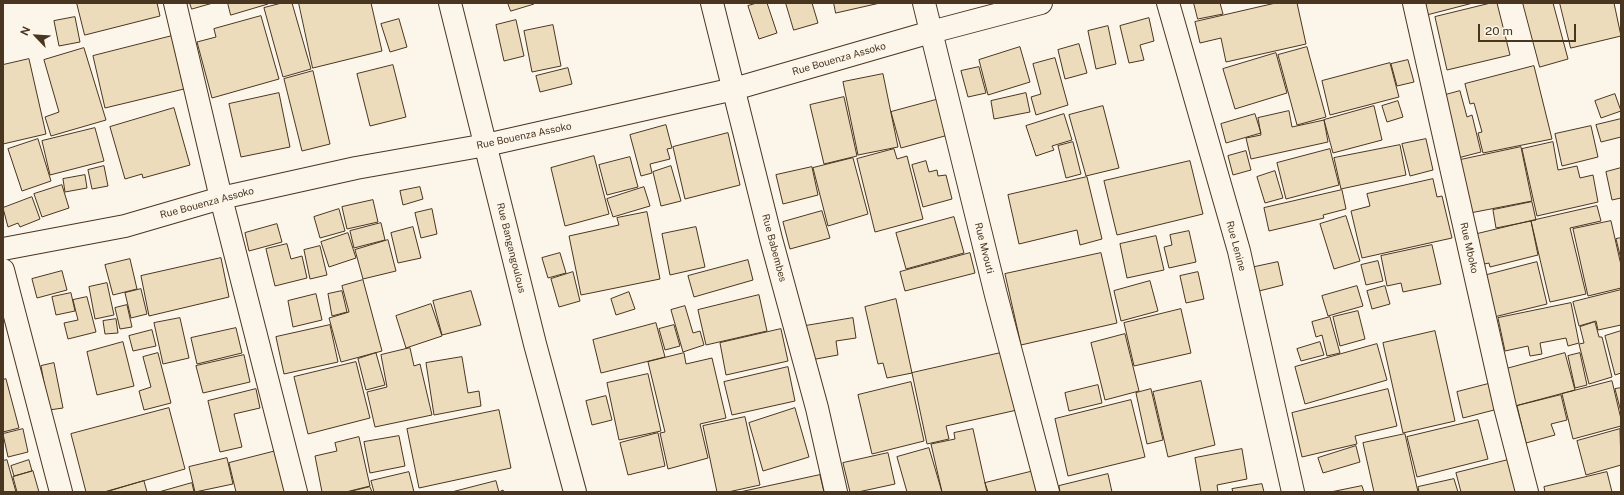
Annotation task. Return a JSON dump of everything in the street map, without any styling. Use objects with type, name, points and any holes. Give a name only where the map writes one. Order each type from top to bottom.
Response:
[{"type":"street","points":[[175,3],[221,198],[296,492]]},
{"type":"street","name":"Rue Bangangoulous","points":[[450,3],[535,344],[575,492]]},
{"type":"street","name":"Rue Babembes","points":[[712,3],[771,239],[817,408],[836,492]]},
{"type":"street","name":"Rue Mvouti","points":[[924,3],[996,295],[1048,492]]},
{"type":"street","name":"Rue Bouenza Assoko","points":[[3,249],[125,226],[221,198],[356,168],[486,145],[734,89],[931,32],[1041,3]]},
{"type":"street","name":"Rue Lenine","points":[[1168,3],[1239,251],[1293,492]]},
{"type":"street","name":"Rue Mboko","points":[[1414,3],[1505,408],[1527,492]]},
{"type":"street","points":[[3,270],[61,492]]},
{"type":"building","points":[[77,3],[157,3],[160,16],[85,35]]},
{"type":"building","points":[[190,3],[213,3],[192,9]]},
{"type":"building","points":[[228,3],[268,3],[268,4],[231,15]]},
{"type":"building","points":[[282,3],[292,3],[311,69],[283,77],[264,8]]},
{"type":"building","points":[[299,3],[371,3],[382,51],[313,68]]},
{"type":"building","points":[[508,3],[534,3],[534,4],[511,11]]},
{"type":"building","points":[[757,3],[767,3],[777,33],[759,39],[748,6]]},
{"type":"building","points":[[786,3],[812,3],[818,23],[794,30]]},
{"type":"building","points":[[834,3],[880,3],[836,13]]},
{"type":"building","points":[[1194,3],[1220,3],[1223,14],[1198,19]]},
{"type":"building","points":[[1276,3],[1297,3],[1306,44],[1226,62],[1221,38],[1200,43],[1195,22]]},
{"type":"building","points":[[1416,3],[1473,3],[1419,17]]},
{"type":"building","points":[[1491,3],[1497,3],[1510,55],[1447,70],[1435,17]]},
{"type":"building","points":[[1523,3],[1553,3],[1568,59],[1540,67]]},
{"type":"building","points":[[1560,3],[1614,3],[1621,36],[1571,48]]},
{"type":"building","points":[[261,16],[279,79],[212,98],[197,42],[216,37],[214,29]]},
{"type":"building","points":[[75,17],[80,42],[59,46],[54,21]]},
{"type":"building","points":[[1149,18],[1154,41],[1140,45],[1144,60],[1129,63],[1120,26]]},
{"type":"building","points":[[399,19],[407,47],[390,52],[381,24]]},
{"type":"building","points":[[516,20],[524,56],[504,61],[496,25]]},
{"type":"building","points":[[553,25],[561,66],[532,72],[524,31]]},
{"type":"building","points":[[1108,26],[1116,64],[1096,69],[1088,31]]},
{"type":"building","points":[[172,36],[184,89],[105,108],[93,56]]},
{"type":"building","points":[[1079,44],[1087,73],[1065,79],[1058,50]]},
{"type":"building","points":[[1020,47],[1030,82],[988,95],[979,60]]},
{"type":"building","points":[[1307,47],[1326,117],[1297,125],[1278,55]]},
{"type":"building","points":[[84,48],[106,120],[51,136],[45,117],[59,112],[44,60]]},
{"type":"building","points":[[1276,53],[1287,93],[1235,109],[1223,69]]},
{"type":"building","points":[[1055,58],[1068,105],[1036,115],[1031,97],[1041,94],[1033,64]]},
{"type":"building","points":[[29,59],[46,134],[3,144],[3,65]]},
{"type":"building","points":[[1408,60],[1414,82],[1397,86],[1391,64]]},
{"type":"building","points":[[1390,63],[1399,97],[1330,115],[1322,81]]},
{"type":"building","points":[[393,65],[406,117],[370,126],[357,74]]},
{"type":"building","points":[[1534,66],[1552,139],[1483,153],[1478,133],[1482,132],[1474,103],[1470,104],[1465,84]]},
{"type":"building","points":[[979,67],[986,93],[968,97],[961,71]]},
{"type":"building","points":[[568,68],[572,84],[540,92],[536,76]]},
{"type":"building","points":[[313,71],[330,144],[302,151],[284,79]]},
{"type":"building","points":[[883,74],[898,147],[858,155],[843,82]]},
{"type":"building","points":[[1460,91],[1467,117],[1472,115],[1481,152],[1454,159],[1438,97]]},
{"type":"building","points":[[279,93],[290,147],[241,157],[229,104]]},
{"type":"building","points":[[1026,93],[1030,112],[994,119],[991,101]]},
{"type":"building","points":[[1615,94],[1621,111],[1601,118],[1595,101]]},
{"type":"building","points":[[844,97],[857,156],[824,164],[810,105]]},
{"type":"building","points":[[943,98],[952,134],[901,148],[891,112]]},
{"type":"building","points":[[1398,101],[1403,117],[1387,122],[1382,106]]},
{"type":"building","points":[[1103,106],[1119,168],[1086,176],[1069,115]]},
{"type":"building","points":[[1374,106],[1382,140],[1333,153],[1324,120]]},
{"type":"building","points":[[174,108],[190,165],[143,178],[142,174],[125,179],[110,127]]},
{"type":"building","points":[[1289,111],[1292,127],[1324,120],[1328,142],[1251,159],[1246,138],[1261,135],[1258,118]]},
{"type":"building","points":[[1064,114],[1072,140],[1052,146],[1054,150],[1036,156],[1026,126]]},
{"type":"building","points":[[1255,114],[1261,133],[1226,143],[1221,124]]},
{"type":"building","points":[[1621,119],[1621,137],[1601,142],[1596,125]]},
{"type":"building","points":[[666,125],[672,148],[667,149],[670,159],[650,164],[652,173],[641,176],[630,135]]},
{"type":"building","points":[[1591,126],[1598,157],[1562,166],[1555,134]]},
{"type":"building","points":[[95,128],[104,161],[50,175],[42,141]]},
{"type":"building","points":[[728,133],[740,185],[685,199],[673,147]]},
{"type":"building","points":[[38,139],[51,181],[22,191],[8,149]]},
{"type":"building","points":[[1426,139],[1433,170],[1410,176],[1402,144]]},
{"type":"building","points":[[1073,142],[1081,174],[1066,178],[1058,146]]},
{"type":"building","points":[[1553,142],[1558,170],[1577,166],[1580,178],[1593,175],[1598,202],[1537,216],[1522,149]]},
{"type":"building","points":[[1400,145],[1406,175],[1341,189],[1334,158]]},
{"type":"building","points":[[1521,147],[1532,201],[1470,213],[1460,160]]},
{"type":"building","points":[[894,149],[897,159],[907,156],[923,219],[875,232],[857,159]]},
{"type":"building","points":[[1330,149],[1339,185],[1286,199],[1277,163]]},
{"type":"building","points":[[1246,151],[1251,170],[1233,175],[1228,156]]},
{"type":"building","points":[[594,156],[609,214],[565,226],[551,168]]},
{"type":"building","points":[[630,157],[638,187],[607,195],[599,165]]},
{"type":"building","points":[[853,158],[868,214],[828,226],[813,168]]},
{"type":"building","points":[[926,161],[929,172],[937,170],[938,176],[946,175],[952,199],[923,207],[912,165]]},
{"type":"building","points":[[1190,161],[1203,214],[1117,235],[1104,181]]},
{"type":"building","points":[[104,166],[108,186],[92,189],[88,170]]},
{"type":"building","points":[[671,166],[681,201],[661,206],[653,172]]},
{"type":"building","points":[[812,167],[818,195],[783,204],[776,175]]},
{"type":"building","points":[[1621,168],[1621,198],[1612,200],[1606,172]]},
{"type":"building","points":[[1275,171],[1283,198],[1265,203],[1257,177]]},
{"type":"building","points":[[85,175],[87,188],[65,192],[63,179]]},
{"type":"building","points":[[1087,177],[1102,239],[1080,245],[1077,230],[1019,244],[1008,195]]},
{"type":"building","points":[[1433,179],[1437,197],[1442,196],[1452,238],[1362,258],[1351,211],[1370,206],[1367,194]]},
{"type":"building","points":[[62,185],[69,208],[42,217],[34,194]]},
{"type":"building","points":[[420,187],[423,199],[403,205],[400,191]]},
{"type":"building","points":[[644,187],[650,206],[613,217],[607,199]]},
{"type":"building","points":[[1342,190],[1346,209],[1323,215],[1324,218],[1269,231],[1264,208]]},
{"type":"building","points":[[32,197],[40,219],[20,227],[18,223],[8,227],[3,208]]},
{"type":"building","points":[[373,200],[378,222],[347,229],[342,207]]},
{"type":"building","points":[[1532,202],[1536,220],[1496,228],[1493,210]]},
{"type":"building","points":[[1597,206],[1601,221],[1570,228],[1586,294],[1550,302],[1531,221]]},
{"type":"building","points":[[339,209],[345,231],[320,238],[314,217]]},
{"type":"building","points":[[432,209],[437,234],[421,238],[415,213]]},
{"type":"building","points":[[822,211],[830,238],[790,249],[783,222]]},
{"type":"building","points":[[647,212],[660,279],[581,295],[569,236],[619,225],[617,218]]},
{"type":"building","points":[[1346,216],[1360,261],[1334,269],[1320,224]]},
{"type":"building","points":[[954,217],[964,253],[906,269],[896,233]]},
{"type":"building","points":[[1531,221],[1538,255],[1490,267],[1489,263],[1480,265],[1473,235]]},
{"type":"building","points":[[1611,221],[1621,265],[1621,288],[1588,296],[1573,229]]},
{"type":"building","points":[[381,223],[385,240],[354,248],[350,231]]},
{"type":"building","points":[[277,224],[282,242],[249,251],[245,233]]},
{"type":"building","points":[[413,227],[421,258],[398,263],[391,233]]},
{"type":"building","points":[[696,227],[705,267],[670,275],[662,234]]},
{"type":"building","points":[[1189,231],[1196,262],[1169,268],[1164,247],[1172,245],[1170,235]]},
{"type":"building","points":[[348,233],[356,258],[329,267],[321,242]]},
{"type":"building","points":[[1156,236],[1164,270],[1127,278],[1120,244]]},
{"type":"building","points":[[1621,238],[1621,259],[1616,239]]},
{"type":"building","points":[[388,240],[396,271],[363,279],[355,250]]},
{"type":"building","points":[[287,244],[291,259],[302,256],[307,278],[275,286],[266,249]]},
{"type":"building","points":[[1432,245],[1441,284],[1403,292],[1401,283],[1387,286],[1381,256]]},
{"type":"building","points":[[320,246],[327,275],[310,279],[304,250]]},
{"type":"building","points":[[560,253],[566,273],[548,278],[542,258]]},
{"type":"building","points":[[970,253],[975,273],[905,291],[900,272]]},
{"type":"building","points":[[1101,253],[1117,323],[1021,345],[1005,274]]},
{"type":"building","points":[[221,258],[229,297],[149,316],[141,276]]},
{"type":"building","points":[[130,259],[137,289],[113,295],[105,265]]},
{"type":"building","points":[[748,260],[753,280],[694,297],[688,276]]},
{"type":"building","points":[[1378,261],[1383,281],[1366,285],[1361,265]]},
{"type":"building","points":[[1278,262],[1283,285],[1255,292],[1250,268]]},
{"type":"building","points":[[1537,262],[1547,304],[1494,317],[1483,276]]},
{"type":"building","points":[[62,271],[67,290],[37,298],[32,279]]},
{"type":"building","points":[[573,272],[580,301],[559,307],[551,279]]},
{"type":"building","points":[[1198,272],[1204,299],[1186,303],[1180,276]]},
{"type":"building","points":[[363,280],[382,351],[341,362],[329,318],[349,312],[342,286]]},
{"type":"building","points":[[1150,281],[1158,311],[1121,321],[1114,291]]},
{"type":"building","points":[[107,283],[114,315],[95,319],[89,287]]},
{"type":"building","points":[[1357,286],[1363,306],[1328,316],[1322,296]]},
{"type":"building","points":[[1385,286],[1390,304],[1372,309],[1367,291]]},
{"type":"building","points":[[141,289],[147,314],[131,318],[125,293]]},
{"type":"building","points":[[1621,290],[1621,325],[1598,330],[1596,321],[1579,326],[1573,302]]},
{"type":"building","points":[[342,291],[347,312],[332,316],[328,294]]},
{"type":"building","points":[[471,291],[481,325],[442,335],[433,301]]},
{"type":"building","points":[[629,292],[635,309],[616,315],[611,299]]},
{"type":"building","points":[[71,293],[75,311],[56,315],[52,297]]},
{"type":"building","points":[[316,294],[322,320],[293,327],[288,301]]},
{"type":"building","points":[[759,295],[767,331],[706,345],[698,310]]},
{"type":"building","points":[[87,297],[96,332],[68,339],[64,323],[78,320],[73,300]]},
{"type":"building","points":[[896,299],[912,373],[887,378],[883,363],[878,364],[865,307]]},
{"type":"building","points":[[1571,303],[1579,343],[1568,346],[1566,338],[1540,343],[1542,354],[1530,356],[1528,346],[1505,351],[1498,318]]},
{"type":"building","points":[[431,304],[442,336],[406,348],[396,316]]},
{"type":"building","points":[[127,305],[132,327],[120,329],[115,308]]},
{"type":"building","points":[[685,306],[693,333],[700,331],[704,345],[683,352],[671,310]]},
{"type":"building","points":[[1181,309],[1191,353],[1134,366],[1124,323]]},
{"type":"building","points":[[1358,311],[1365,339],[1340,346],[1333,317]]},
{"type":"building","points":[[1330,317],[1340,353],[1327,356],[1322,335],[1316,337],[1312,322]]},
{"type":"building","points":[[180,318],[189,358],[163,364],[154,323]]},
{"type":"building","points":[[853,318],[856,338],[836,341],[838,355],[805,361],[799,327]]},
{"type":"building","points":[[116,319],[118,333],[105,334],[103,321]]},
{"type":"building","points":[[1595,322],[1599,337],[1602,337],[1612,377],[1589,384],[1579,344],[1584,343],[1580,327]]},
{"type":"building","points":[[656,323],[665,357],[601,373],[593,340]]},
{"type":"building","points":[[330,325],[338,362],[284,374],[276,337]]},
{"type":"building","points":[[674,325],[680,346],[665,350],[659,329]]},
{"type":"building","points":[[236,328],[242,353],[197,364],[191,338]]},
{"type":"building","points":[[781,329],[788,361],[726,375],[720,343]]},
{"type":"building","points":[[152,330],[156,346],[133,351],[129,336]]},
{"type":"building","points":[[1435,331],[1455,421],[1403,433],[1383,343]]},
{"type":"building","points":[[1621,331],[1621,373],[1615,375],[1605,336]]},
{"type":"building","points":[[1125,334],[1139,391],[1105,400],[1091,343]]},
{"type":"building","points":[[123,342],[134,386],[97,395],[87,352]]},
{"type":"building","points":[[1320,342],[1324,355],[1301,361],[1297,349]]},
{"type":"building","points":[[1377,344],[1387,380],[1305,404],[1295,367]]},
{"type":"building","points":[[410,348],[414,366],[420,364],[432,415],[375,427],[367,392],[387,387],[381,355]]},
{"type":"building","points":[[1005,352],[1017,410],[946,426],[949,439],[927,444],[912,373]]},
{"type":"building","points":[[158,353],[171,403],[144,410],[139,391],[151,387],[143,357]]},
{"type":"building","points":[[376,353],[385,385],[366,390],[358,359]]},
{"type":"building","points":[[684,353],[686,364],[712,358],[726,418],[700,424],[708,458],[668,469],[660,433],[665,432],[648,362]]},
{"type":"building","points":[[1565,353],[1575,390],[1515,406],[1506,369]]},
{"type":"building","points":[[1580,353],[1587,385],[1575,388],[1568,356]]},
{"type":"building","points":[[244,355],[250,382],[203,393],[196,366]]},
{"type":"building","points":[[462,357],[468,393],[479,391],[481,406],[434,415],[426,363]]},
{"type":"building","points":[[356,362],[370,418],[308,434],[294,377]]},
{"type":"building","points":[[54,363],[63,408],[49,410],[41,366]]},
{"type":"building","points":[[788,367],[795,401],[732,415],[724,382]]},
{"type":"building","points":[[648,374],[661,431],[619,440],[607,383]]},
{"type":"building","points":[[6,379],[19,428],[3,432],[3,380]]},
{"type":"building","points":[[1201,381],[1215,445],[1168,457],[1153,392]]},
{"type":"building","points":[[1612,381],[1621,419],[1621,426],[1573,439],[1562,394]]},
{"type":"building","points":[[911,382],[924,441],[872,454],[858,395]]},
{"type":"building","points":[[1492,383],[1498,409],[1463,418],[1457,392]]},
{"type":"building","points":[[1098,385],[1102,403],[1069,411],[1065,393]]},
{"type":"building","points":[[1621,388],[1621,412],[1615,389]]},
{"type":"building","points":[[256,389],[260,408],[234,414],[242,447],[220,452],[208,401]]},
{"type":"building","points":[[1151,389],[1163,440],[1147,444],[1136,393]]},
{"type":"building","points":[[1388,389],[1397,426],[1355,436],[1357,444],[1302,457],[1292,413]]},
{"type":"building","points":[[1561,395],[1567,420],[1551,424],[1555,435],[1526,443],[1517,406]]},
{"type":"building","points":[[606,396],[612,420],[592,425],[586,401]]},
{"type":"building","points":[[1131,400],[1145,457],[1068,476],[1055,419]]},
{"type":"building","points":[[169,408],[185,469],[104,492],[86,492],[71,434]]},
{"type":"building","points":[[795,408],[809,457],[763,471],[749,423]]},
{"type":"building","points":[[499,410],[511,468],[419,488],[407,429]]},
{"type":"building","points":[[745,417],[760,485],[728,492],[717,492],[703,426]]},
{"type":"building","points":[[1478,420],[1488,459],[1417,477],[1407,437]]},
{"type":"building","points":[[23,429],[28,452],[8,457],[3,434]]},
{"type":"building","points":[[973,429],[987,492],[942,492],[931,444],[955,439],[954,433]]},
{"type":"building","points":[[1620,429],[1621,465],[1586,475],[1577,441]]},
{"type":"building","points":[[658,433],[665,466],[628,475],[620,443]]},
{"type":"building","points":[[1405,434],[1418,492],[1374,492],[1363,443]]},
{"type":"building","points":[[399,436],[405,466],[370,473],[364,442]]},
{"type":"building","points":[[359,437],[370,486],[346,492],[322,492],[315,456],[337,451],[335,443]]},
{"type":"building","points":[[1356,446],[1360,462],[1323,473],[1318,458]]},
{"type":"building","points":[[929,448],[942,492],[907,492],[897,457]]},
{"type":"building","points":[[1242,449],[1247,479],[1217,485],[1218,492],[1201,492],[1195,458]]},
{"type":"building","points":[[276,451],[286,492],[236,492],[229,463]]},
{"type":"building","points":[[888,453],[895,484],[858,492],[850,492],[843,463]]},
{"type":"building","points":[[227,458],[233,484],[195,492],[189,467]]},
{"type":"building","points":[[7,460],[16,492],[3,492],[3,461]]},
{"type":"building","points":[[29,460],[32,471],[14,476],[11,466]]},
{"type":"building","points":[[1508,460],[1516,492],[1461,492],[1456,473]]},
{"type":"building","points":[[1038,470],[1043,492],[988,492],[985,483]]},
{"type":"building","points":[[33,471],[39,492],[17,492],[13,477]]},
{"type":"building","points":[[409,472],[414,492],[374,492],[371,481]]},
{"type":"building","points":[[1607,472],[1612,492],[1545,492],[1544,487]]},
{"type":"building","points":[[1108,474],[1112,492],[1060,492],[1059,486]]},
{"type":"building","points":[[820,475],[824,492],[740,492]]},
{"type":"building","points":[[1454,479],[1458,492],[1419,492],[1418,487]]},
{"type":"building","points":[[144,481],[147,492],[106,492]]},
{"type":"building","points":[[496,481],[499,492],[452,492]]},
{"type":"building","points":[[192,483],[194,492],[159,492]]},
{"type":"building","points":[[1262,484],[1264,492],[1233,492],[1232,489]]},
{"type":"building","points":[[1362,486],[1364,492],[1331,492]]},
{"type":"building","points":[[370,487],[372,492],[348,492]]}]
